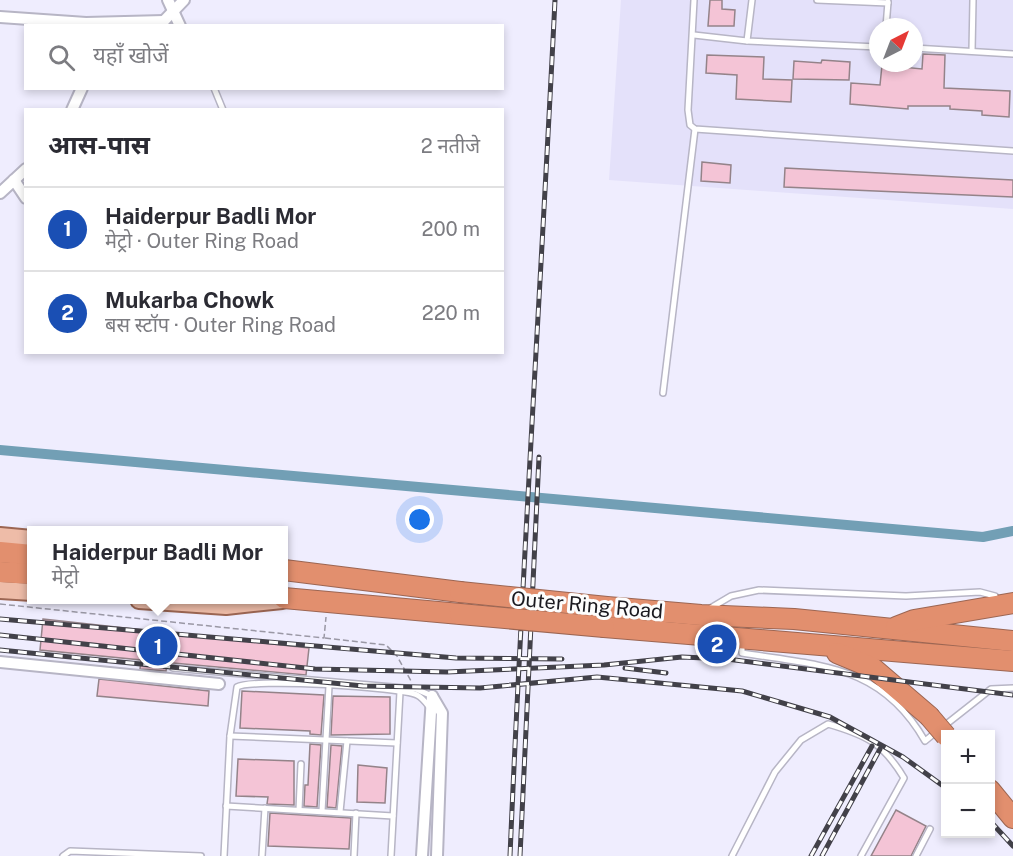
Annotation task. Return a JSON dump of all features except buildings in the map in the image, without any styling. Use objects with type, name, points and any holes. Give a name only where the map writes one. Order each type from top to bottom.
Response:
[{"type":"highway","points":[[0,552],[27,555]]},
{"type":"highway","name":"Outer Ring Road","points":[[288,570],[460,592],[607,607],[794,620],[1013,641]]},
{"type":"highway","points":[[0,572],[27,574]]},
{"type":"highway","name":"Outer Ring Road","points":[[288,599],[742,640],[1013,661]]},
{"type":"highway","points":[[891,630],[914,620],[1004,600]]},
{"type":"highway","points":[[812,644],[873,668],[929,716],[941,731]]},
{"type":"highway","points":[[995,796],[1013,818]]},
{"type":"main road","points":[[0,536],[27,539]]},
{"type":"main road","points":[[0,590],[27,592]]},
{"type":"main road","name":"Outer Ring Road","points":[[197,604],[226,606],[243,604]]},
{"type":"street","points":[[168,0],[179,24]]},
{"type":"street","points":[[0,17],[86,24],[161,23],[184,0]]},
{"type":"street","points":[[73,108],[81,90]]},
{"type":"street","points":[[0,193],[24,171]]},
{"type":"street","points":[[14,180],[24,195]]},
{"type":"street","points":[[0,662],[219,684]]},
{"type":"street","points":[[422,856],[432,696]]},
{"type":"street","points":[[432,696],[442,713],[436,856]]},
{"type":"lane","points":[[694,0],[694,35],[688,110],[690,124],[695,129],[1013,151]]},
{"type":"lane","points":[[747,40],[752,0]]},
{"type":"lane","points":[[817,0],[888,2],[887,18]]},
{"type":"lane","points":[[972,51],[973,0]]},
{"type":"lane","points":[[694,35],[869,47]]},
{"type":"lane","points":[[923,48],[1013,54]]},
{"type":"lane","points":[[215,90],[222,108]]},
{"type":"lane","points":[[663,393],[695,129]]},
{"type":"lane","points":[[701,615],[731,596],[759,590],[906,596],[980,592],[1004,600]]},
{"type":"lane","points":[[742,640],[742,653],[856,674],[880,690],[910,717],[925,741],[991,689],[1013,688]]},
{"type":"lane","points":[[173,668],[416,690],[432,696]]},
{"type":"lane","points":[[224,856],[230,736],[236,689],[242,684],[329,686],[400,692],[418,695],[430,708],[442,713]]},
{"type":"lane","points":[[322,812],[329,686]]},
{"type":"lane","points":[[391,856],[400,692]]},
{"type":"lane","points":[[732,856],[776,772],[801,740],[828,724],[878,744],[894,761],[904,778],[861,856]]},
{"type":"lane","points":[[230,736],[397,743]]},
{"type":"lane","points":[[340,812],[347,741]]},
{"type":"lane","points":[[299,810],[301,764]]},
{"type":"lane","points":[[226,806],[393,816]]},
{"type":"lane","points":[[262,856],[265,808]]},
{"type":"lane","points":[[354,856],[356,813]]},
{"type":"lane","points":[[916,856],[930,829]]},
{"type":"lane","points":[[63,856],[70,851],[201,856]]},
{"type":"path","points":[[0,604],[386,645],[397,656],[416,690]]},
{"type":"path","points":[[324,638],[326,612]]},
{"type":"shaded area","points":[[621,0],[1013,0],[1013,209],[609,180]]},
{"type":"waterway","points":[[0,450],[983,537],[1013,531]]},
{"type":"railway","points":[[510,856],[555,0]]},
{"type":"railway","points":[[520,856],[539,457]]},
{"type":"railway","points":[[0,619],[456,658],[562,659]]},
{"type":"railway","points":[[0,635],[315,669],[447,672],[604,665],[682,657],[727,659],[1013,695]]},
{"type":"railway","points":[[0,650],[363,686],[480,688],[597,677],[742,691],[830,717],[903,757],[941,784]]},
{"type":"railway","points":[[625,668],[666,673]]},
{"type":"railway","points":[[811,856],[872,746]]},
{"type":"railway","points":[[822,856],[880,749]]},
{"type":"railway","points":[[995,826],[1013,846]]},
{"type":"place","name":"Mukarba Chowk","points":[[717,644]]},
{"type":"place","name":"Haiderpur Badli Mor","points":[[158,646]]}]
